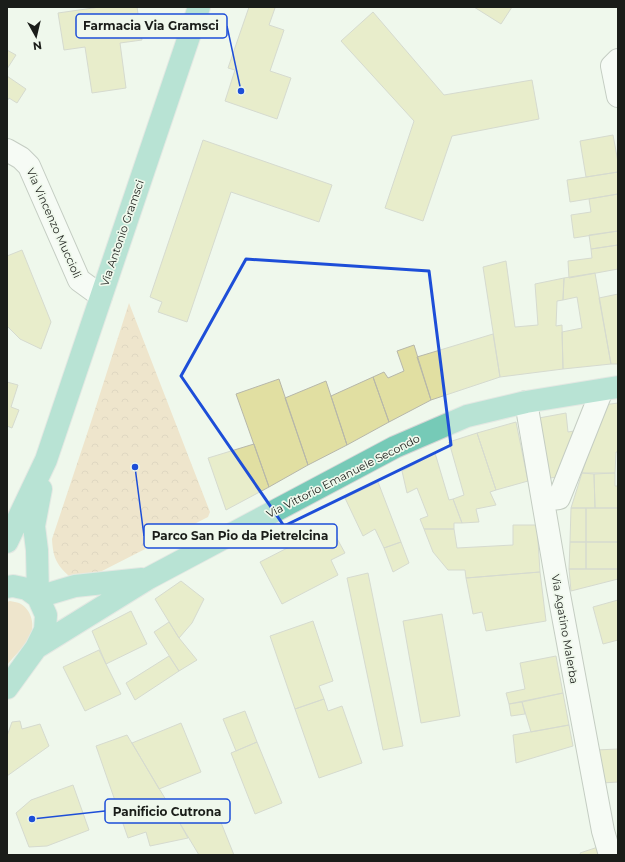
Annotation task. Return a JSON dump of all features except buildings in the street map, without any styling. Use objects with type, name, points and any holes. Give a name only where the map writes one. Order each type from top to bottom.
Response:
[{"type":"main road","name":"Via Antonio Gramsci","points":[[46,460],[199,7]]},
{"type":"main road","name":"Via Vittorio Emanuele Secondo","points":[[36,648],[149,578],[395,447],[467,416],[526,402],[610,388]]},
{"type":"main road","points":[[7,542],[46,460]]},
{"type":"main road","points":[[7,688],[36,648],[45,630],[46,615],[38,597],[37,550],[34,526],[46,460]]},
{"type":"main road","points":[[38,597],[75,586],[149,578]]},
{"type":"main road","points":[[7,588],[13,586],[27,589],[38,597]]},
{"type":"street","points":[[618,60],[612,66],[618,96]]},
{"type":"street","name":"Via Vincenzo Muccioli","points":[[7,150],[21,158],[29,166],[79,280],[101,296]]},
{"type":"street","points":[[543,500],[559,498],[610,388]]},
{"type":"street","name":"Via Agatino Malerba","points":[[526,402],[558,589],[601,823],[610,855]]},
{"type":"highlighted area","points":[[246,259],[429,271],[451,445],[284,526],[181,376]]},
{"type":"green space","points":[[129,303],[210,512],[208,517],[100,572],[69,576],[56,560],[53,551],[52,539]]},
{"type":"green space","points":[[10,601],[19,603],[27,609],[32,619],[32,629],[27,642],[7,665],[7,602]]},
{"type":"place","name":"Farmacia Via Gramsci","points":[[241,91]]},
{"type":"place","name":"Parco San Pio da Pietrelcina","points":[[135,467]]},
{"type":"place","name":"Panificio Cutrona","points":[[32,819]]}]
